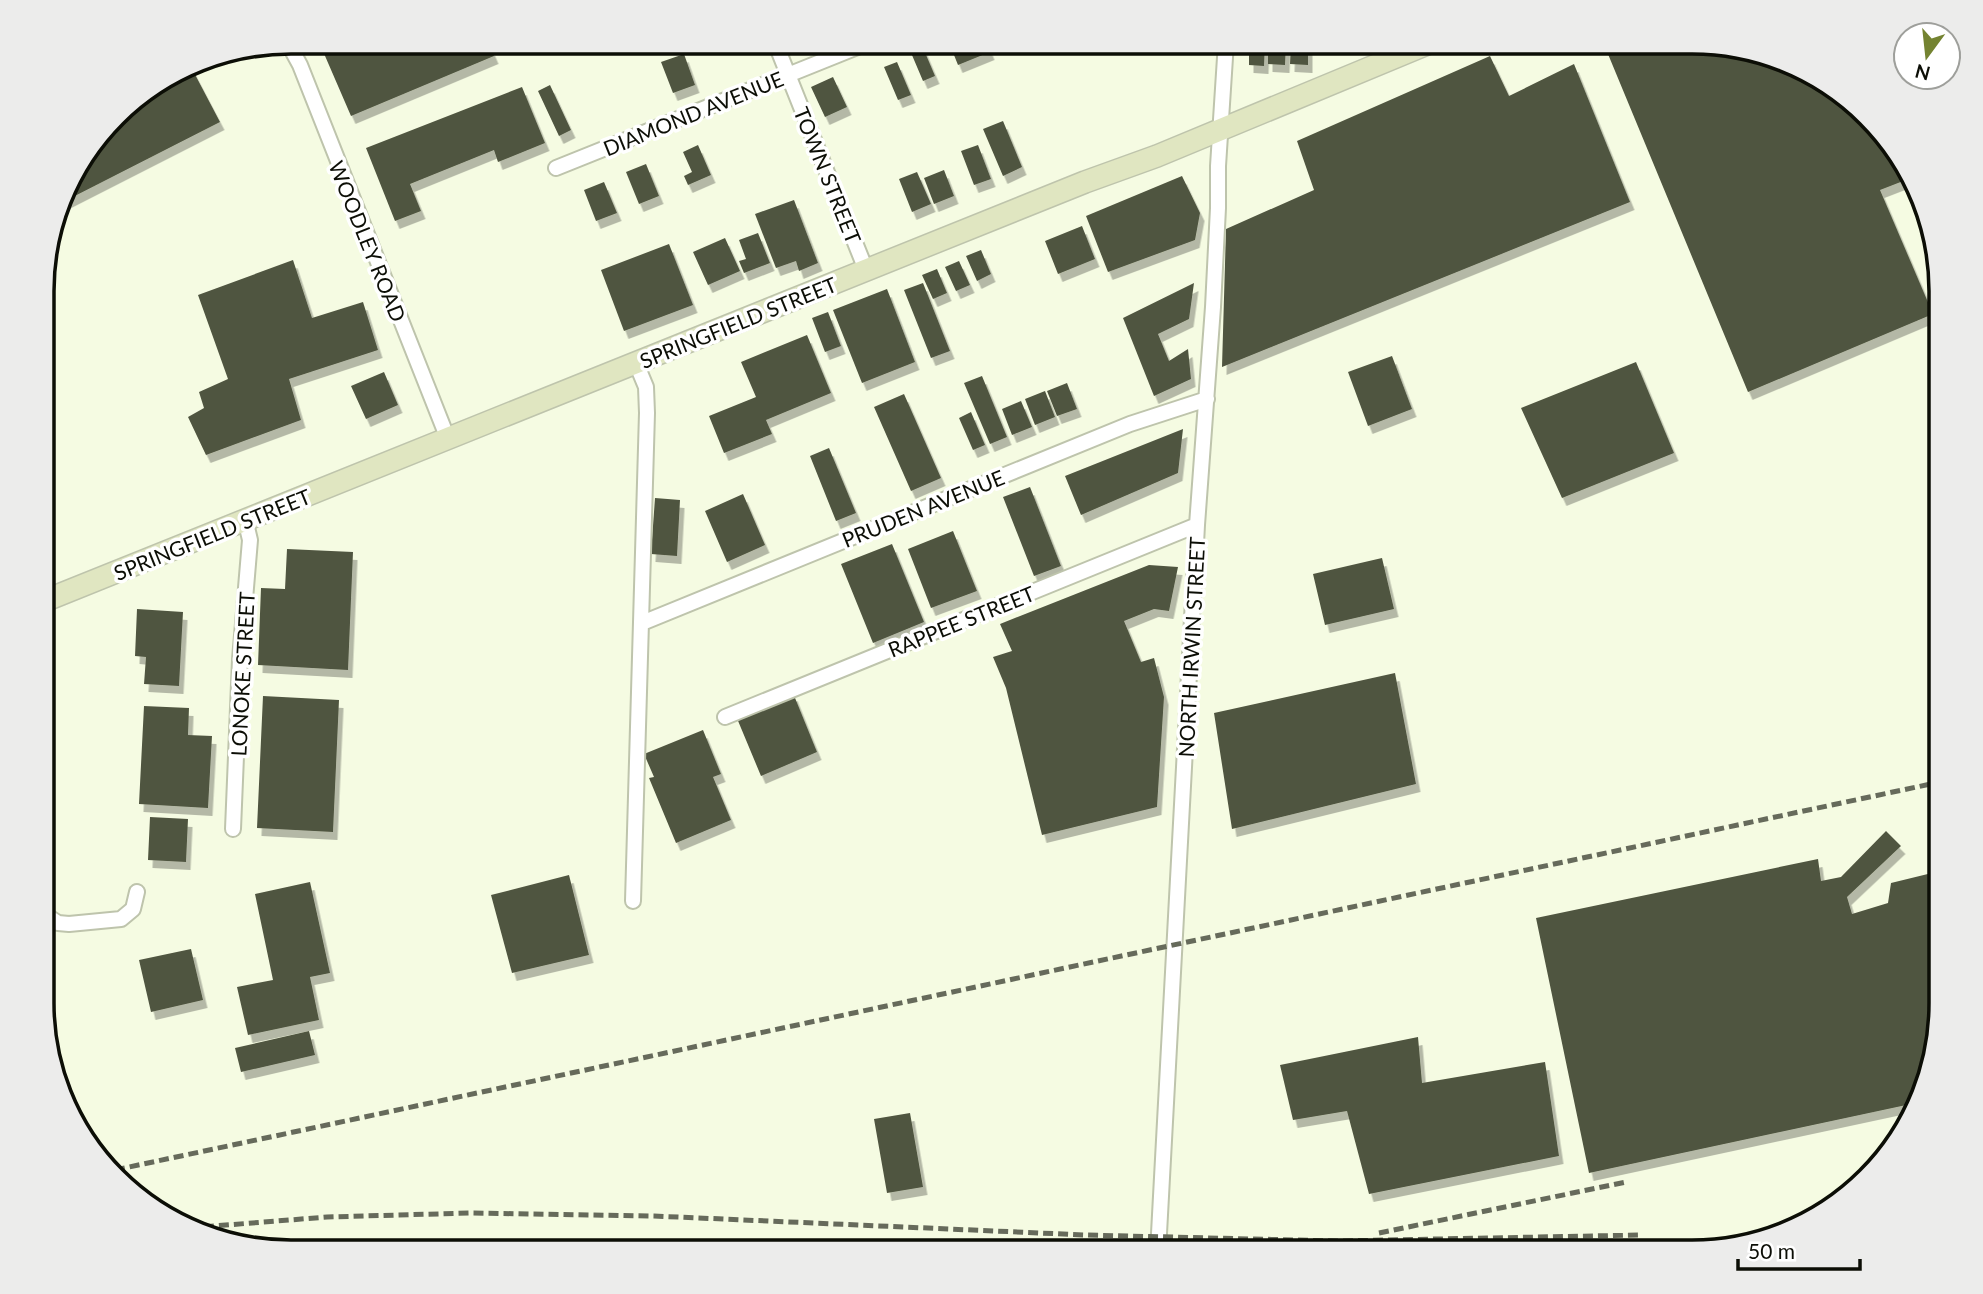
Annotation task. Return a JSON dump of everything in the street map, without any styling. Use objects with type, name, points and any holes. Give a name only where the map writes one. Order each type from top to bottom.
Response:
[{"type":"main road","name":"SPRINGFIELD STREET","points":[[54,597],[1085,182],[1157,156],[1402,54]]},
{"type":"street","name":"NORTH IRWIN STREET","points":[[1159,1239],[1225,54]]},
{"type":"street","name":"WOODLEY ROAD","points":[[295,55],[448,439]]},
{"type":"street","name":"TOWN STREET","points":[[780,55],[866,270]]},
{"type":"street","name":"DIAMOND AVENUE","points":[[556,168],[839,55]]},
{"type":"street","points":[[633,901],[647,413],[646,387],[636,363]]},
{"type":"street","name":"PRUDEN AVENUE","points":[[642,623],[1130,425],[1207,398]]},
{"type":"street","name":"LONOKE STREET","points":[[233,829],[240,659],[250,540],[245,519]]},
{"type":"street","name":"RAPPEE STREET","points":[[725,717],[1197,525]]},
{"type":"street","points":[[54,920],[69,924],[121,919],[133,909],[137,892]]},
{"type":"building","points":[[1249,54],[1264,54],[1264,66],[1249,65]]},
{"type":"building","points":[[1268,54],[1285,54],[1285,65],[1268,64]]},
{"type":"building","points":[[1290,54],[1308,54],[1308,65],[1290,64]]},
{"type":"building","points":[[1608,54],[1723,56],[1782,72],[1823,94],[1848,113],[1880,147],[1902,182],[1880,190],[1928,302],[1928,316],[1748,392]]},
{"type":"building","points":[[325,55],[494,56],[351,116]]},
{"type":"building","points":[[684,55],[695,85],[673,93],[661,62]]},
{"type":"building","points":[[912,55],[926,55],[935,76],[923,81]]},
{"type":"building","points":[[954,55],[984,55],[958,65]]},
{"type":"building","points":[[1490,56],[1509,96],[1574,64],[1630,202],[1222,367],[1226,229],[1314,190],[1297,141]]},
{"type":"building","points":[[897,62],[911,95],[898,100],[884,67]]},
{"type":"building","points":[[195,75],[220,122],[74,196],[94,160],[113,135],[135,113],[186,79]]},
{"type":"building","points":[[833,77],[847,107],[825,117],[811,87]]},
{"type":"building","points":[[550,85],[571,130],[559,136],[538,91]]},
{"type":"building","points":[[522,87],[545,143],[498,162],[494,150],[410,184],[421,211],[395,221],[366,148]]},
{"type":"building","points":[[1003,121],[1022,167],[1003,176],[983,129]]},
{"type":"building","points":[[698,145],[711,175],[688,185],[684,176],[692,172],[683,152]]},
{"type":"building","points":[[978,145],[991,179],[974,185],[961,151]]},
{"type":"building","points":[[646,164],[659,196],[639,204],[626,172]]},
{"type":"building","points":[[944,170],[954,196],[934,204],[924,178]]},
{"type":"building","points":[[917,172],[931,204],[912,212],[899,179]]},
{"type":"building","points":[[1182,176],[1200,213],[1195,240],[1108,272],[1086,216]]},
{"type":"building","points":[[604,182],[617,213],[596,221],[584,190]]},
{"type":"building","points":[[794,200],[818,263],[799,271],[796,261],[776,268],[755,214]]},
{"type":"building","points":[[1082,226],[1095,259],[1058,274],[1045,241]]},
{"type":"building","points":[[758,233],[770,263],[744,273],[739,261],[746,259],[739,240]]},
{"type":"building","points":[[725,238],[740,271],[708,285],[693,252]]},
{"type":"building","points":[[669,244],[693,305],[624,331],[601,270]]},
{"type":"building","points":[[981,250],[991,274],[977,281],[966,256]]},
{"type":"building","points":[[293,260],[312,318],[363,302],[378,350],[289,379],[301,420],[206,455],[188,417],[204,408],[199,392],[228,379],[198,295]]},
{"type":"building","points":[[959,261],[970,285],[956,291],[945,267]]},
{"type":"building","points":[[937,269],[947,293],[933,299],[922,275]]},
{"type":"building","points":[[923,283],[950,351],[931,358],[904,290]]},
{"type":"building","points":[[1194,283],[1189,319],[1158,334],[1169,361],[1188,349],[1191,379],[1154,396],[1123,318]]},
{"type":"building","points":[[887,289],[915,362],[862,383],[833,310]]},
{"type":"building","points":[[828,312],[841,346],[825,352],[812,318]]},
{"type":"building","points":[[807,335],[831,393],[766,420],[772,434],[724,453],[709,416],[756,397],[741,362]]},
{"type":"building","points":[[1392,356],[1412,409],[1368,426],[1348,372]]},
{"type":"building","points":[[1636,362],[1674,453],[1562,498],[1521,408]]},
{"type":"building","points":[[384,372],[398,405],[366,419],[351,386]]},
{"type":"building","points":[[982,376],[1007,437],[990,444],[964,383]]},
{"type":"building","points":[[1067,383],[1077,409],[1057,416],[1047,391]]},
{"type":"building","points":[[1045,391],[1055,417],[1035,425],[1025,399]]},
{"type":"building","points":[[904,394],[941,478],[911,491],[874,407]]},
{"type":"building","points":[[1021,401],[1032,427],[1012,435],[1002,409]]},
{"type":"building","points":[[971,412],[985,445],[973,450],[959,418]]},
{"type":"building","points":[[1183,429],[1178,473],[1081,515],[1065,476]]},
{"type":"building","points":[[829,448],[856,513],[836,521],[810,456]]},
{"type":"building","points":[[1030,487],[1061,566],[1034,576],[1003,497]]},
{"type":"building","points":[[743,494],[765,545],[727,562],[705,511]]},
{"type":"building","points":[[655,498],[680,500],[677,556],[651,554]]},
{"type":"building","points":[[953,531],[977,591],[931,608],[908,549]]},
{"type":"building","points":[[892,544],[924,622],[873,643],[841,564]]},
{"type":"building","points":[[287,549],[353,552],[348,670],[258,665],[261,588],[285,589]]},
{"type":"building","points":[[1382,558],[1394,609],[1325,625],[1313,574]]},
{"type":"building","points":[[1149,565],[1178,567],[1169,611],[1154,609],[1124,621],[1141,662],[1154,658],[1164,697],[1157,807],[1042,835],[1006,688],[993,657],[1012,651],[1000,624]]},
{"type":"building","points":[[137,609],[183,612],[179,686],[144,684],[146,657],[135,656]]},
{"type":"building","points":[[1395,673],[1416,784],[1232,829],[1214,713]]},
{"type":"building","points":[[793,693],[817,752],[761,776],[736,716]]},
{"type":"building","points":[[263,696],[339,700],[333,832],[257,828]]},
{"type":"building","points":[[144,706],[189,708],[188,735],[212,736],[208,808],[139,804]]},
{"type":"building","points":[[703,730],[721,774],[713,777],[731,820],[676,843],[649,778],[654,777],[644,754]]},
{"type":"building","points":[[150,817],[188,819],[186,862],[148,860]]},
{"type":"building","points":[[1886,831],[1901,846],[1847,897],[1852,914],[1888,903],[1891,883],[1928,874],[1928,1018],[1924,1049],[1905,1105],[1589,1173],[1536,918],[1818,859],[1821,881],[1841,877]]},
{"type":"building","points":[[569,875],[589,955],[512,973],[491,895]]},
{"type":"building","points":[[310,882],[330,973],[310,977],[319,1020],[248,1035],[237,987],[273,980],[255,894]]},
{"type":"building","points":[[191,949],[203,1000],[151,1012],[139,960]]},
{"type":"building","points":[[309,1031],[315,1055],[241,1072],[235,1048]]},
{"type":"building","points":[[1418,1037],[1422,1083],[1545,1062],[1559,1156],[1369,1194],[1347,1111],[1293,1120],[1280,1065]]},
{"type":"building","points":[[910,1113],[923,1187],[887,1193],[874,1119]]},
{"type":"railway","points":[[123,1168],[1928,785]]},
{"type":"railway","points":[[1379,1233],[1626,1182]]},
{"type":"railway","points":[[213,1226],[327,1217],[470,1213],[654,1216],[1085,1235],[1266,1239]]},
{"type":"railway","points":[[1429,1239],[1642,1235]]}]
